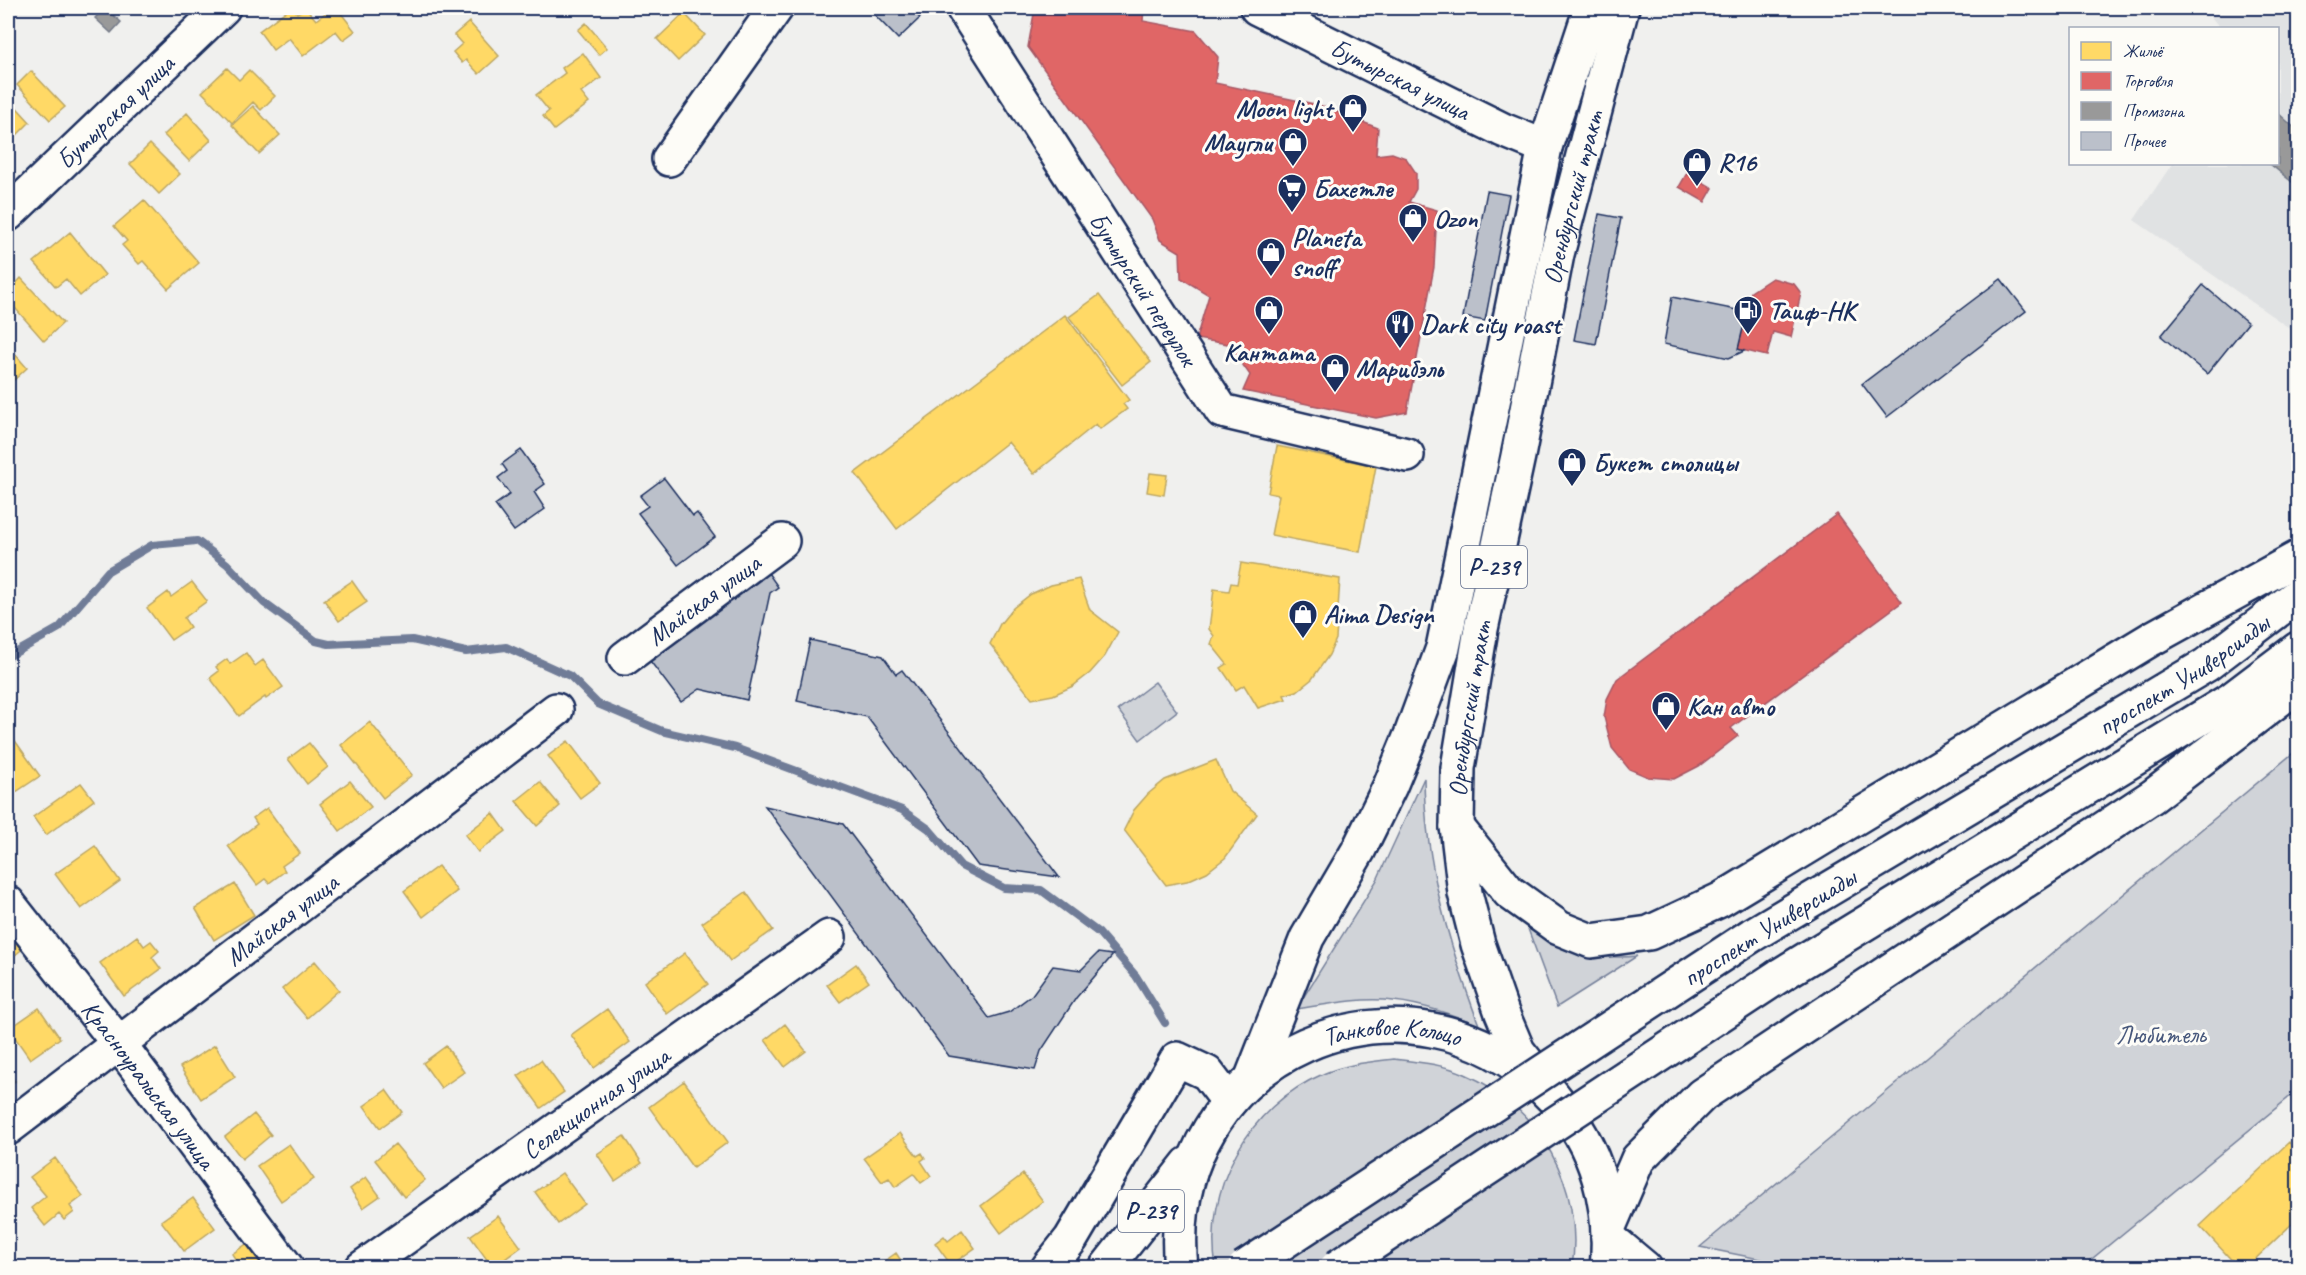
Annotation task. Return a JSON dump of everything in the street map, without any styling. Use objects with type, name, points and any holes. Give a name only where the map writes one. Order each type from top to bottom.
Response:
[{"type":"main road","name":"Бутырская улица","points":[[8,214],[223,8]]},
{"type":"main road","points":[[669,159],[776,8]]},
{"type":"main road","name":"Бутырский переулок","points":[[963,8],[1222,411],[1407,455]]},
{"type":"main road","name":"Бутырская улица","points":[[1257,8],[1503,130],[1545,147]]},
{"type":"main road","name":"Оренбургский тракт","points":[[1240,1091],[1307,938],[1358,851],[1390,786],[1443,648],[1545,147],[1591,8]]},
{"type":"main road","name":"Оренбургский тракт","points":[[1566,1112],[1518,1051],[1478,944],[1465,893],[1456,826],[1458,768],[1472,682],[1557,254],[1622,8]]},
{"type":"main road","name":"Майская улица","points":[[625,658],[782,541]]},
{"type":"main road","points":[[1456,826],[1509,891],[1559,928],[1591,941],[1649,933],[1720,900],[2151,639],[2298,558]]},
{"type":"main road","name":"проспект Универсиады","points":[[1244,1268],[1752,935],[2206,665],[2298,595]]},
{"type":"main road","name":"проспект Универсиады","points":[[1336,1268],[1779,976],[2232,699],[2298,649]]},
{"type":"main road","points":[[1646,1268],[1610,1249],[1638,1160],[1702,1095],[2153,796],[2298,685]]},
{"type":"main road","name":"Майская улица","points":[[8,1128],[556,711]]},
{"type":"main road","name":"Красноуральская улица","points":[[8,903],[119,1044],[286,1268]]},
{"type":"main road","name":"Селекционная улица","points":[[362,1268],[829,937]]},
{"type":"main road","name":"Танковое Кольцо","points":[[1181,1268],[1180,1215],[1186,1184],[1211,1126],[1240,1091],[1278,1059],[1319,1039],[1340,1032],[1374,1026],[1408,1026],[1442,1031],[1464,1038],[1505,1057],[1538,1082],[1566,1112],[1585,1142],[1598,1175],[1607,1210],[1610,1249]]},
{"type":"main road","points":[[1048,1268],[1071,1239],[1177,1059],[1240,1091]]},
{"type":"main road","name":"Р-239","points":[[1106,1268],[1197,1154]]},
{"type":"shaded area","points":[[2204,8],[2298,8],[2298,334],[2134,220],[2171,165],[2279,165],[2279,27],[2219,27]]},
{"type":"green space","points":[[1155,682],[1177,711],[1140,740],[1118,710]]},
{"type":"green space","name":"Любитель","points":[[2298,749],[2298,1090],[2082,1267],[1800,1267],[1700,1247]]},
{"type":"green space","points":[[1424,778],[1425,810],[1434,873],[1458,965],[1479,1025],[1433,1009],[1384,1000],[1351,1001],[1296,1009],[1377,880]]},
{"type":"green space","points":[[1524,918],[1564,942],[1590,953],[1619,957],[1637,956],[1557,1007]]},
{"type":"green space","points":[[1394,1059],[1421,1062],[1465,1074],[1492,1088],[1535,1128],[1551,1153],[1563,1180],[1571,1208],[1574,1237],[1572,1267],[1216,1268],[1214,1238],[1217,1208],[1224,1180],[1236,1153],[1253,1128],[1296,1088],[1323,1074],[1367,1062]]},
{"type":"building: Жильё","points":[[290,8],[297,13],[306,8],[316,20],[332,8],[337,8],[355,31],[343,40],[336,31],[303,56],[289,38],[273,50],[259,31]]},
{"type":"building: Жильё","points":[[684,13],[705,35],[678,61],[657,39]]},
{"type":"building: Жильё","points":[[469,22],[499,56],[479,74],[466,60],[462,63],[453,52],[462,44],[454,35]]},
{"type":"building: Жильё","points":[[586,23],[607,48],[599,55],[578,30]]},
{"type":"building: Жильё","points":[[583,53],[601,78],[581,93],[589,103],[554,130],[543,116],[549,111],[536,95],[565,73],[562,68]]},
{"type":"building: Жильё","points":[[227,68],[239,80],[249,70],[275,96],[261,110],[253,102],[232,123],[202,92]]},
{"type":"building: Жильё","points":[[31,71],[65,107],[50,120],[17,85]]},
{"type":"building: Жильё","points":[[8,98],[30,122],[8,144]]},
{"type":"building: Жильё","points":[[253,106],[280,135],[259,154],[232,125]]},
{"type":"building: Жильё","points":[[187,113],[211,140],[189,161],[164,135]]},
{"type":"building: Жильё","points":[[150,144],[180,174],[159,194],[130,164]]},
{"type":"building: Жильё","points":[[144,200],[199,263],[168,289],[143,261],[139,264],[122,245],[127,241],[114,226]]},
{"type":"building: Жильё","points":[[70,232],[105,275],[80,296],[66,279],[56,287],[34,262]]},
{"type":"building: Жильё","points":[[21,278],[63,323],[44,341],[8,300],[8,292]]},
{"type":"building: Жильё","points":[[1099,295],[1151,362],[1122,385],[1069,317]]},
{"type":"building: Жильё","points":[[1065,315],[1129,400],[1123,404],[1127,409],[1100,429],[1096,424],[1034,474],[1008,442],[897,529],[855,473]]},
{"type":"building: Жильё","points":[[8,346],[27,368],[14,380],[10,376],[8,378]]},
{"type":"building: Жильё","points":[[1277,446],[1376,466],[1360,552],[1271,535],[1279,495],[1268,493]]},
{"type":"building: Жильё","points":[[1150,473],[1167,475],[1164,495],[1147,492]]},
{"type":"building: Жильё","points":[[1241,563],[1340,579],[1336,639],[1329,655],[1312,679],[1297,691],[1284,695],[1286,699],[1258,708],[1244,685],[1236,690],[1221,668],[1227,664],[1211,644],[1214,636],[1209,629],[1214,589],[1229,591],[1231,583],[1237,584]]},
{"type":"building: Жильё","points":[[1079,579],[1090,610],[1118,632],[1105,656],[1090,673],[1073,686],[1053,695],[1032,699],[990,644],[1000,624],[1013,608],[1031,594],[1051,585]]},
{"type":"building: Жильё","points":[[352,581],[367,602],[339,621],[324,600]]},
{"type":"building: Жильё","points":[[192,582],[207,601],[184,618],[190,627],[171,640],[147,608],[168,592],[171,597]]},
{"type":"building: Жильё","points":[[246,653],[255,666],[263,660],[283,687],[239,716],[210,678],[219,671],[216,667],[227,659],[230,664]]},
{"type":"building: Жильё","points":[[370,722],[412,775],[383,798],[341,745]]},
{"type":"building: Жильё","points":[[11,735],[40,776],[13,794],[8,785],[8,738]]},
{"type":"building: Жильё","points":[[568,741],[600,783],[580,798],[548,756]]},
{"type":"building: Жильё","points":[[309,743],[328,767],[307,784],[288,759]]},
{"type":"building: Жильё","points":[[1216,760],[1230,791],[1257,814],[1225,858],[1207,872],[1187,881],[1166,885],[1124,830],[1134,810],[1165,780]]},
{"type":"building: Жильё","points":[[350,781],[371,807],[340,831],[320,804]]},
{"type":"building: Жильё","points":[[540,782],[560,806],[537,826],[516,801]]},
{"type":"building: Жильё","points":[[81,783],[94,800],[46,835],[33,817]]},
{"type":"building: Жильё","points":[[267,808],[300,853],[282,866],[285,871],[269,883],[265,879],[257,885],[228,846],[257,824],[253,818]]},
{"type":"building: Жильё","points":[[493,813],[506,831],[478,852],[465,835]]},
{"type":"building: Жильё","points":[[95,846],[120,881],[81,909],[55,874]]},
{"type":"building: Жильё","points":[[438,866],[457,891],[423,917],[404,891]]},
{"type":"building: Жильё","points":[[235,884],[254,915],[214,940],[195,908]]},
{"type":"building: Жильё","points":[[746,892],[773,930],[730,961],[702,923]]},
{"type":"building: Жильё","points":[[8,924],[26,946],[8,961]]},
{"type":"building: Жильё","points":[[137,936],[144,946],[151,941],[159,951],[152,957],[161,969],[124,996],[100,963]]},
{"type":"building: Жильё","points":[[685,953],[708,984],[667,1014],[645,982]]},
{"type":"building: Жильё","points":[[315,961],[339,990],[307,1018],[282,989]]},
{"type":"building: Жильё","points":[[856,964],[869,982],[840,1002],[827,985]]},
{"type":"building: Жильё","points":[[39,1008],[60,1038],[30,1059],[9,1029]]},
{"type":"building: Жильё","points":[[607,1009],[630,1042],[594,1068],[571,1035]]},
{"type":"building: Жильё","points":[[785,1024],[806,1051],[785,1067],[765,1040]]},
{"type":"building: Жильё","points":[[215,1045],[235,1077],[201,1099],[180,1067]]},
{"type":"building: Жильё","points":[[446,1046],[464,1072],[441,1088],[423,1063]]},
{"type":"building: Жильё","points":[[541,1060],[564,1092],[541,1108],[518,1076]]},
{"type":"building: Жильё","points":[[8,1071],[15,1081],[8,1087]]},
{"type":"building: Жильё","points":[[684,1081],[728,1142],[693,1168],[649,1107]]},
{"type":"building: Жильё","points":[[386,1090],[402,1112],[380,1128],[364,1106]]},
{"type":"building: Жильё","points":[[254,1114],[271,1135],[242,1159],[225,1137]]},
{"type":"building: Жильё","points":[[900,1133],[917,1156],[922,1153],[925,1158],[921,1161],[931,1176],[921,1183],[914,1174],[895,1187],[889,1178],[882,1182],[864,1158]]},
{"type":"building: Жильё","points":[[624,1136],[642,1163],[615,1181],[597,1154]]},
{"type":"building: Жильё","points":[[2289,1142],[2298,1152],[2298,1218],[2246,1268],[2239,1268],[2200,1226]]},
{"type":"building: Жильё","points":[[289,1144],[314,1179],[281,1201],[257,1166]]},
{"type":"building: Жильё","points":[[395,1144],[425,1180],[404,1197],[375,1160]]},
{"type":"building: Жильё","points":[[55,1158],[83,1196],[70,1206],[74,1212],[64,1220],[59,1214],[45,1226],[31,1208],[46,1196],[30,1177]]},
{"type":"building: Жильё","points":[[562,1173],[585,1204],[558,1224],[535,1192]]},
{"type":"building: Жильё","points":[[1023,1174],[1043,1201],[1001,1233],[981,1206]]},
{"type":"building: Жильё","points":[[366,1177],[380,1196],[363,1208],[350,1189]]},
{"type":"building: Жильё","points":[[193,1198],[215,1228],[184,1251],[161,1221]]},
{"type":"building: Жильё","points":[[498,1216],[521,1247],[493,1268],[470,1236]]},
{"type":"building: Жильё","points":[[962,1230],[975,1248],[951,1265],[935,1243],[944,1236],[948,1241]]},
{"type":"building: Жильё","points":[[248,1243],[265,1268],[241,1268],[232,1254]]},
{"type":"building: Жильё","points":[[896,1253],[906,1268],[875,1268]]},
{"type":"building: Торговля","name":"Бахетле","points":[[1035,8],[1144,8],[1143,21],[1196,31],[1218,57],[1215,83],[1319,105],[1378,128],[1376,155],[1392,153],[1406,158],[1416,173],[1416,189],[1409,202],[1437,210],[1434,267],[1407,412],[1376,418],[1243,391],[1250,375],[1228,344],[1196,339],[1209,295],[1181,278],[1180,252],[1160,240],[1152,219],[1028,47]]},
{"type":"building: Торговля","points":[[1687,173],[1713,188],[1705,202],[1679,187]]},
{"type":"building: Торговля","points":[[1772,278],[1794,284],[1801,293],[1791,337],[1773,332],[1767,356],[1738,349],[1751,292]]},
{"type":"building: Торговля","points":[[1837,514],[1902,602],[1731,728],[1738,736],[1699,766],[1674,779],[1648,777],[1629,769],[1612,748],[1604,717],[1607,699],[1617,679]]},
{"type":"building: Промзона","points":[[105,8],[121,22],[111,33],[95,18]]},
{"type":"building: Промзона","points":[[2279,114],[2298,131],[2298,187],[2271,165],[2279,165]]},
{"type":"building: Прочее","points":[[868,8],[910,8],[920,18],[898,39]]},
{"type":"building: Прочее","points":[[1487,191],[1509,195],[1485,321],[1463,317]]},
{"type":"building: Прочее","points":[[1599,214],[1621,218],[1596,344],[1574,340]]},
{"type":"building: Прочее","points":[[2001,279],[2026,311],[1887,417],[1862,384]]},
{"type":"building: Прочее","points":[[2203,285],[2248,323],[2207,374],[2161,336]]},
{"type":"building: Прочее","points":[[1672,297],[1747,312],[1738,349],[1744,351],[1729,358],[1664,344]]},
{"type":"building: Прочее","points":[[521,450],[545,484],[534,492],[545,509],[514,531],[495,505],[510,494],[498,478],[507,471],[502,464]]},
{"type":"building: Прочее","points":[[664,478],[693,516],[697,513],[715,537],[678,565],[638,513],[648,506],[640,496]]},
{"type":"building: Прочее","points":[[759,560],[778,587],[770,593],[747,700],[700,689],[681,702],[641,649]]},
{"type":"building: Прочее","points":[[810,640],[883,656],[896,674],[902,670],[1059,877],[978,866],[867,717],[797,701]]},
{"type":"building: Прочее","points":[[765,806],[843,824],[989,1018],[1009,1012],[1032,995],[1053,966],[1081,970],[1098,953],[1113,955],[1076,998],[1041,1051],[1035,1070],[949,1056]]},
{"type":"waterway","points":[[8,657],[59,628],[108,571],[152,545],[197,541],[227,564],[264,603],[316,641],[329,644],[412,640],[466,652],[506,647],[570,676],[598,704],[662,731],[735,748],[902,810],[929,829],[961,866],[1004,888],[1041,890],[1099,933],[1136,976],[1165,1023]]},
{"type":"place","name":"Moon light","points":[[1353,134]]},
{"type":"place","name":"Маугли","points":[[1293,168]]},
{"type":"place","name":"R16","points":[[1697,188]]},
{"type":"place","name":"Бахетле","points":[[1292,214]]},
{"type":"place","name":"Ozon","points":[[1413,244]]},
{"type":"place","name":"Planeta snoff","points":[[1271,278]]},
{"type":"place","name":"Кантата","points":[[1269,336]]},
{"type":"place","name":"Таиф-НК","points":[[1748,336]]},
{"type":"place","name":"Dark city roast","points":[[1400,350]]},
{"type":"place","name":"Марибэль","points":[[1335,394]]},
{"type":"place","name":"Букет столицы","points":[[1572,488]]},
{"type":"place","name":"Aima Design","points":[[1303,640]]},
{"type":"place","name":"Кан авто","points":[[1666,732]]}]
